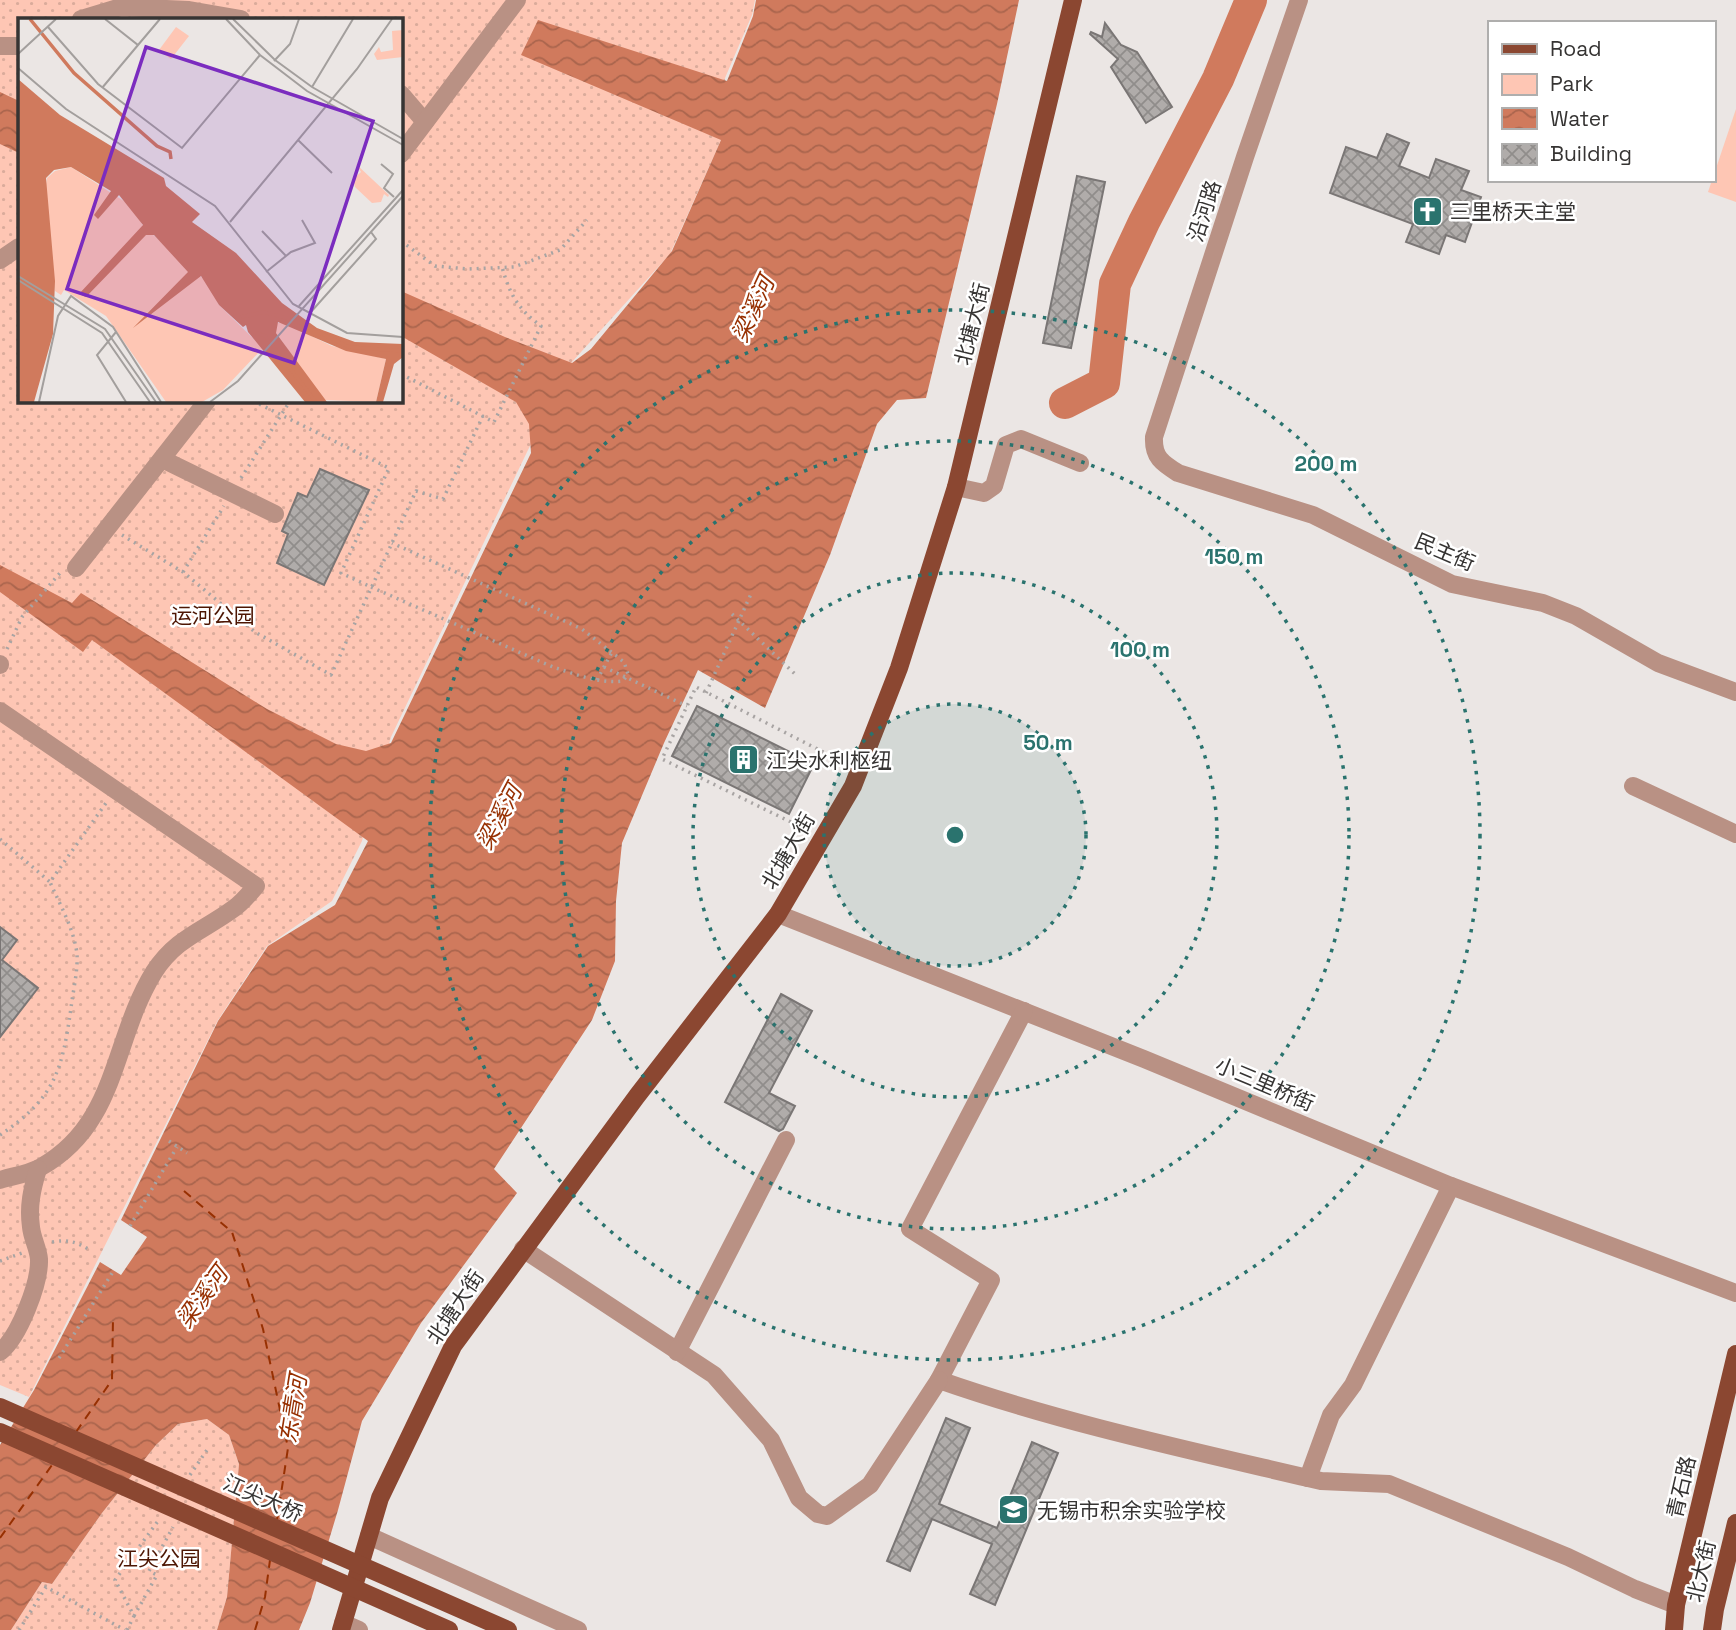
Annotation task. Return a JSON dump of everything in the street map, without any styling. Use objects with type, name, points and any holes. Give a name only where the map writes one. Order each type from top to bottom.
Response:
[{"type":"main road","name":"北塘大街","points":[[348,1628],[380,1498],[453,1346],[637,1096],[778,915],[853,786],[899,668],[956,487],[1073,0]]},
{"type":"main road","name":"青石路","points":[[1674,1630],[1676,1605],[1736,1354]]},
{"type":"main road","name":"江尖大桥","points":[[0,1407],[508,1630]]},
{"type":"main road","points":[[0,1432],[172,1513],[449,1630]]},
{"type":"main road","name":"北大街","points":[[1712,1630],[1736,1523]]},
{"type":"street","points":[[402,153],[517,0]]},
{"type":"street","name":"沿河路","points":[[1154,437],[1299,0]]},
{"type":"street","points":[[84,18],[121,7],[189,10],[235,18]]},
{"type":"street","points":[[0,46],[18,46]]},
{"type":"street","points":[[402,95],[425,122]]},
{"type":"street","points":[[0,260],[18,248]]},
{"type":"street","points":[[76,568],[206,402]]},
{"type":"street","name":"民主街","points":[[1154,437],[1154,449],[1161,463],[1178,473],[1313,515],[1452,584],[1543,603],[1576,616],[1658,663],[1736,692]]},
{"type":"street","points":[[956,487],[984,493],[994,486],[1006,445],[1021,439],[1080,463]]},
{"type":"street","points":[[162,459],[275,514]]},
{"type":"street","points":[[0,711],[256,886],[236,908],[176,944],[155,971],[137,1005],[103,1101],[89,1125],[66,1151],[38,1169],[0,1181]]},
{"type":"street","points":[[1633,786],[1736,834]]},
{"type":"street","name":"小三里桥街","points":[[778,915],[1144,1059],[1451,1186],[1736,1293]]},
{"type":"street","points":[[523,1249],[714,1376],[771,1440],[799,1498],[818,1514],[827,1516],[870,1485],[939,1380],[991,1280],[909,1229],[1024,1012]]},
{"type":"street","points":[[677,1352],[786,1140]]},
{"type":"street","points":[[0,1352],[9,1345],[24,1318],[39,1259],[31,1227],[29,1196],[38,1169]]},
{"type":"street","points":[[1308,1478],[1331,1415],[1353,1385],[1451,1186]]},
{"type":"street","points":[[939,1380],[984,1396],[1105,1430],[1308,1478],[1389,1484],[1676,1605]]},
{"type":"street","points":[[369,1536],[578,1630]]},
{"type":"path","points":[[402,242],[435,266],[468,269],[514,267],[560,250],[587,220]]},
{"type":"path","points":[[402,375],[494,422],[541,326],[523,313],[508,288],[502,267]]},
{"type":"path","points":[[255,402],[389,468],[341,573],[541,662],[597,680],[623,681],[628,674],[624,662],[582,629],[392,543]]},
{"type":"path","points":[[109,527],[183,572],[254,632],[331,675],[416,491],[443,499],[483,416]]},
{"type":"path","points":[[0,664],[22,617],[57,574]]},
{"type":"path","points":[[706,693],[751,594]]},
{"type":"path","points":[[732,614],[796,676]]},
{"type":"path","points":[[597,680],[612,652]]},
{"type":"path","points":[[604,667],[687,706]]},
{"type":"path","points":[[797,825],[662,759],[695,687],[835,758]]},
{"type":"path","points":[[50,882],[116,790]]},
{"type":"path","points":[[0,839],[50,882],[72,934],[77,955],[66,1045],[56,1076],[39,1104],[0,1135]]},
{"type":"path","points":[[169,1141],[187,1153]]},
{"type":"path","points":[[130,1226],[177,1147]]},
{"type":"path","points":[[60,1358],[114,1270]]},
{"type":"path","points":[[188,1478],[209,1447]]},
{"type":"path","points":[[134,1616],[115,1580],[172,1513]]},
{"type":"path","points":[[19,1630],[46,1587],[126,1630],[157,1575],[149,1571],[172,1513]]},
{"type":"green space","name":"运河公园","points":[[0,0],[755,0],[752,15],[725,78],[721,140],[670,254],[572,362],[391,737],[362,841],[332,901],[267,946],[218,1020],[29,1397],[0,1385]]},
{"type":"green space","points":[[1736,109],[1736,202],[1708,192],[1711,182],[1715,182],[1715,171]]},
{"type":"green space","name":"江尖公园","points":[[207,1419],[229,1435],[239,1464],[227,1597],[217,1630],[11,1630],[42,1582],[52,1584],[102,1513],[156,1445],[178,1424]]},
{"type":"water","points":[[756,0],[1019,0],[997,104],[926,398],[897,400],[877,424],[830,555],[765,708],[698,670],[622,843],[616,901],[615,961],[592,1020],[494,1169],[517,1193],[421,1323],[362,1421],[310,1603],[299,1630],[217,1630],[227,1597],[239,1464],[229,1435],[207,1419],[178,1424],[156,1445],[102,1513],[52,1584],[42,1582],[11,1630],[0,1630],[0,1445],[34,1390],[100,1262],[121,1275],[147,1237],[121,1220],[218,1021],[268,946],[335,905],[368,841],[92,640],[83,652],[0,592],[0,565],[72,603],[81,593],[267,709],[336,744],[366,751],[391,743],[531,453],[529,424],[516,402],[402,337],[402,291],[572,363],[591,349],[672,251],[721,140],[521,55],[538,20],[727,81],[753,16]]},
{"type":"water","points":[[0,92],[18,101],[18,153],[0,144]]},
{"type":"building","points":[[1105,23],[1121,45],[1137,52],[1172,107],[1146,123],[1111,67],[1118,59],[1090,34],[1091,32],[1102,37]]},
{"type":"building","name":"三里桥天主堂","points":[[1387,134],[1409,143],[1399,166],[1429,178],[1436,159],[1469,171],[1461,190],[1481,197],[1465,242],[1446,235],[1439,254],[1406,242],[1413,224],[1330,193],[1346,147],[1377,158]]},
{"type":"building","points":[[1077,176],[1105,182],[1071,348],[1043,343]]},
{"type":"building","points":[[320,469],[369,490],[324,585],[277,563],[288,534],[282,531],[298,493],[307,497]]},
{"type":"building","name":"江尖水利枢纽","points":[[697,706],[814,764],[789,814],[672,756]]},
{"type":"building","points":[[0,927],[17,940],[2,960],[38,988],[0,1037]]},
{"type":"building","points":[[781,994],[812,1011],[769,1093],[795,1106],[783,1129],[779,1131],[725,1102]]},
{"type":"building","points":[[946,1418],[970,1428],[939,1504],[997,1528],[1032,1442],[1058,1453],[995,1605],[970,1594],[992,1544],[932,1519],[910,1571],[887,1561]]},
{"type":"waterway","points":[[1065,403],[1104,383],[1115,284],[1218,79],[1251,0]]},
{"type":"ferry route","points":[[184,1191],[232,1232],[263,1329],[288,1448],[277,1520]]},
{"type":"ferry route","points":[[76,1432],[112,1380],[113,1318]]},
{"type":"ferry route","points":[[0,1538],[52,1465]]},
{"type":"ferry route","points":[[255,1630],[265,1597],[270,1560]]},
{"type":"place","name":"三里桥天主堂","points":[[1427,211]]},
{"type":"place","name":"江尖水利枢纽","points":[[743,760]]},
{"type":"place","name":"无锡市积余实验学校","points":[[1014,1510]]},
{"type":"water label","name":"梁溪河","points":[[753,309]]},
{"type":"water label","name":"梁溪河","points":[[499,817]]},
{"type":"water label","name":"梁溪河","points":[[202,1297]]},
{"type":"water label","name":"东青河","points":[[293,1409]]}]
